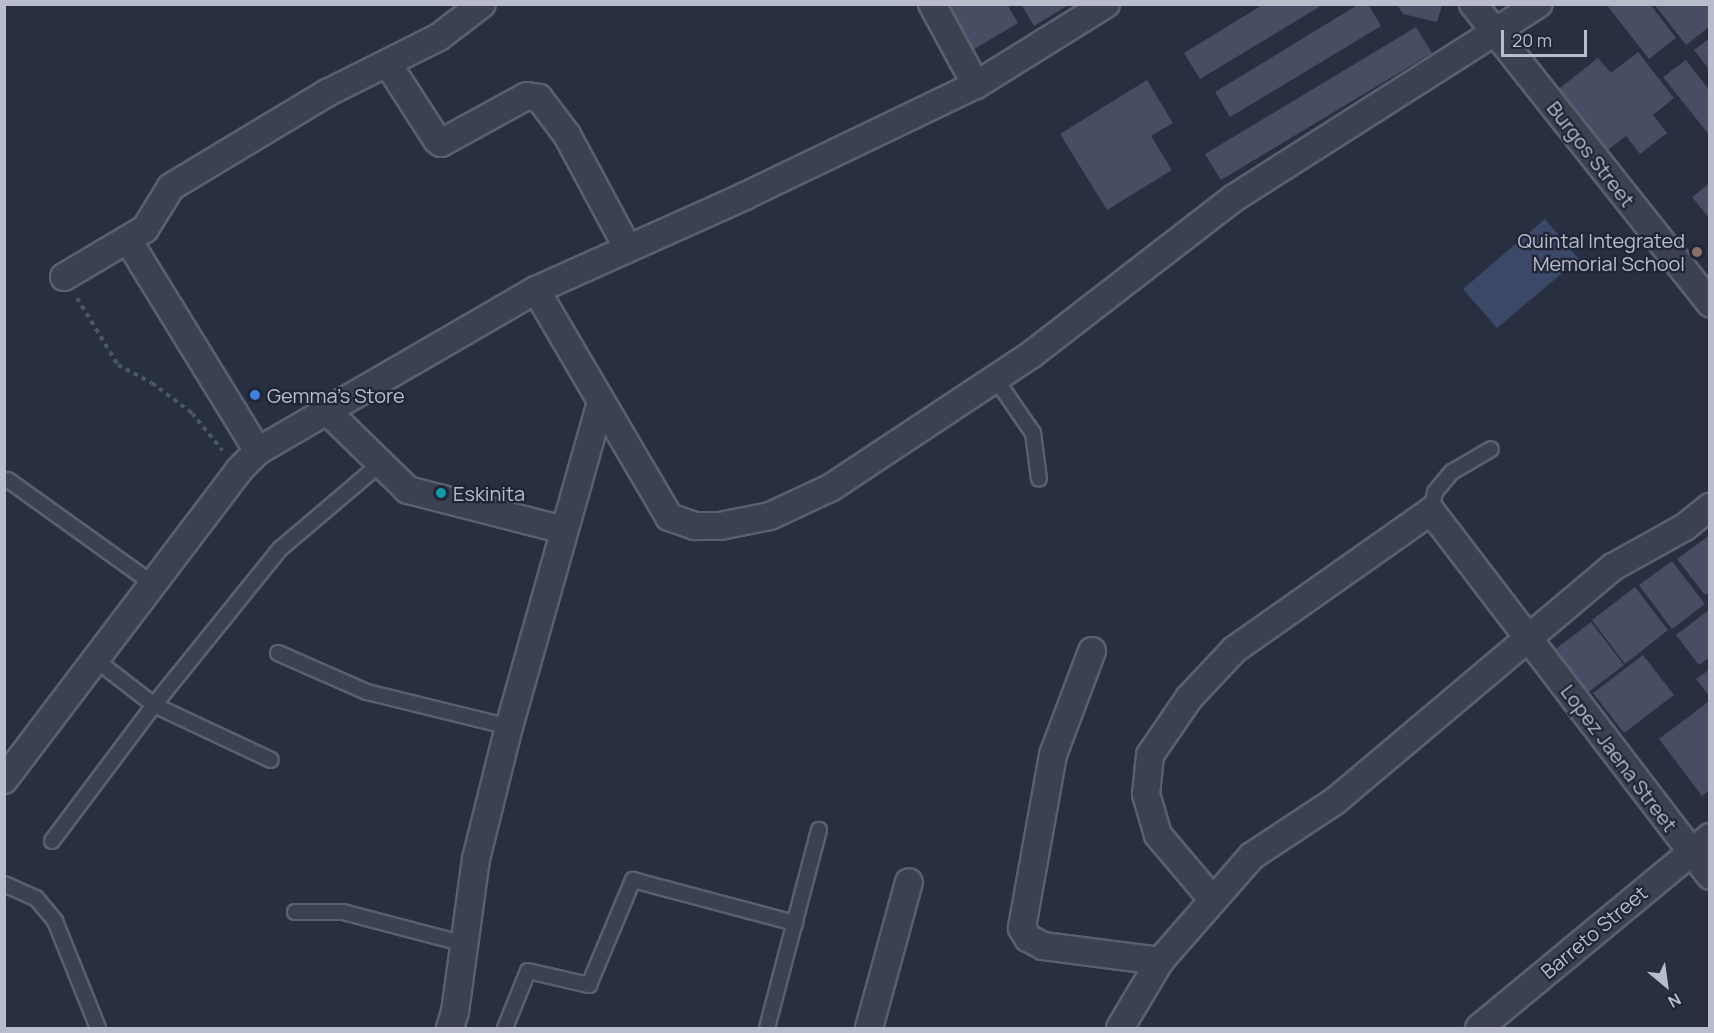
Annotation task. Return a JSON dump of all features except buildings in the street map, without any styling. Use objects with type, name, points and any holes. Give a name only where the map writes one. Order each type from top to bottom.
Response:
[{"type":"street","points":[[64,277],[146,229],[171,187],[327,93],[439,37],[482,4]]},
{"type":"street","points":[[932,4],[976,85]]},
{"type":"street","points":[[4,780],[239,470],[258,451],[536,291],[976,85],[1107,4]]},
{"type":"street","name":"Burgos Street","points":[[1473,4],[1710,303]]},
{"type":"street","points":[[536,291],[669,517],[695,526],[720,526],[770,516],[832,487],[996,378],[1032,354],[1234,198],[1496,34],[1539,4]]},
{"type":"street","points":[[388,64],[441,143],[527,96],[539,98],[567,135],[628,249]]},
{"type":"street","points":[[128,240],[258,451]]},
{"type":"street","points":[[450,1029],[465,944],[476,859],[509,727],[601,402]]},
{"type":"street","points":[[328,412],[408,490],[564,530]]},
{"type":"street","points":[[1120,1029],[1160,961],[1252,856],[1335,801],[1613,567],[1684,527],[1710,507]]},
{"type":"street","points":[[1213,900],[1158,835],[1146,794],[1150,755],[1189,698],[1234,650],[1431,511]]},
{"type":"street","name":"Lopez Jaena Street","points":[[1431,511],[1529,640],[1700,844],[1710,876]]},
{"type":"street","points":[[1092,651],[1053,755],[1022,928],[1028,938],[1043,946],[1160,961]]},
{"type":"street","name":"Barreto Street","points":[[1479,1029],[1700,844]]},
{"type":"street","points":[[869,1029],[909,882]]},
{"type":"lane","points":[[996,378],[1033,433],[1039,479]]},
{"type":"lane","points":[[1431,511],[1436,492],[1452,472],[1491,449]]},
{"type":"lane","points":[[52,841],[154,705],[280,549],[381,463]]},
{"type":"lane","points":[[8,480],[153,584]]},
{"type":"lane","points":[[278,653],[367,692],[509,727]]},
{"type":"lane","points":[[96,660],[154,705],[271,760]]},
{"type":"lane","points":[[767,1029],[819,830]]},
{"type":"lane","points":[[505,1029],[528,971],[589,985],[633,880],[795,923]]},
{"type":"lane","points":[[4,884],[36,898],[55,921],[98,1029]]},
{"type":"lane","points":[[295,912],[343,912],[465,944]]},
{"type":"path","points":[[64,277],[118,365],[152,383],[192,413],[239,470]]},
{"type":"water","points":[[1545,219],[1579,259],[1497,328],[1463,289]]},
{"type":"place","name":"Quintal Integrated Memorial School","points":[[1697,252]]},
{"type":"place","name":"Gemma's Store","points":[[255,395]]},
{"type":"place","name":"Eskinita","points":[[441,493]]}]
